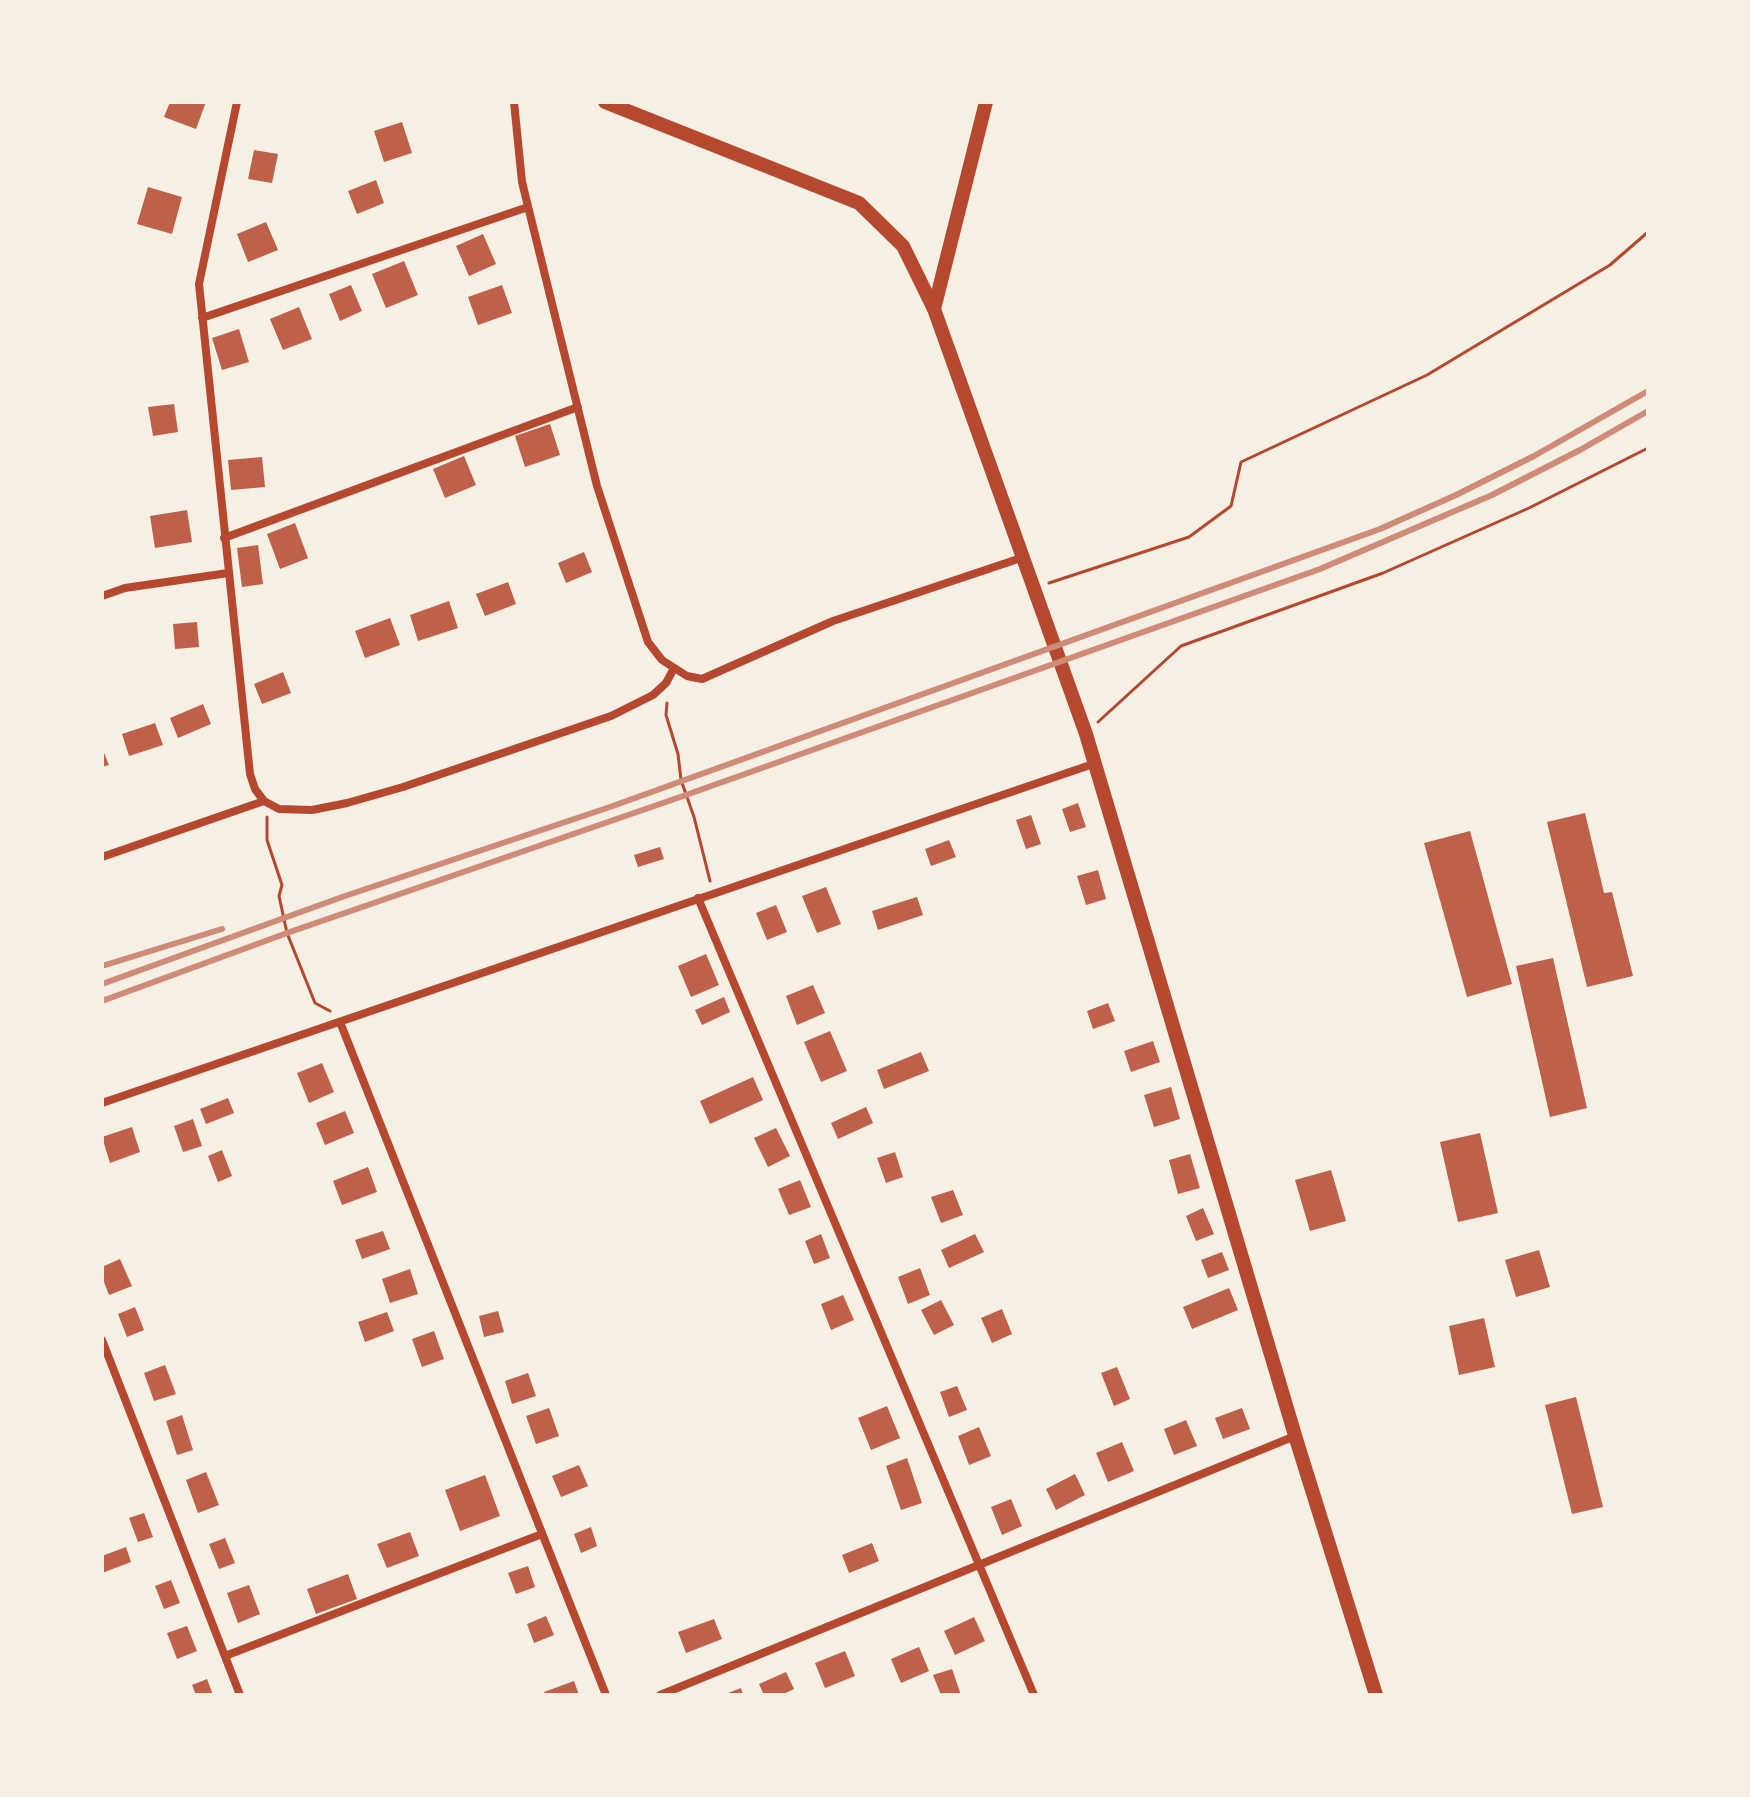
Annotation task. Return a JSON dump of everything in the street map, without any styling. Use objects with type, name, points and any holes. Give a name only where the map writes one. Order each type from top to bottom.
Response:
[{"type":"main road","points":[[605,102],[859,203],[903,246],[934,309],[1096,763],[1295,1436],[1376,1695]]},
{"type":"main road","points":[[934,309],[986,102]]},
{"type":"street","points":[[237,102],[199,284],[250,774],[255,789],[264,801],[279,809],[312,810],[347,803],[568,732],[653,695],[666,683],[673,670]]},
{"type":"street","points":[[514,102],[522,182],[597,486],[648,642],[673,670],[702,679],[833,621],[1024,557]]},
{"type":"street","points":[[202,318],[528,207]]},
{"type":"street","points":[[224,538],[578,407]]},
{"type":"street","points":[[102,596],[125,588],[228,573]]},
{"type":"street","points":[[102,1103],[1096,763]]},
{"type":"street","points":[[102,857],[264,801]]},
{"type":"street","points":[[698,898],[1034,1695]]},
{"type":"street","points":[[340,1022],[606,1695]]},
{"type":"street","points":[[102,1340],[240,1695]]},
{"type":"street","points":[[660,1695],[1295,1436]]},
{"type":"street","points":[[225,1656],[542,1534]]},
{"type":"path","points":[[1034,588],[1189,537],[1231,506],[1241,462],[1427,375],[1610,265],[1648,232]]},
{"type":"path","points":[[1086,734],[1181,646],[1383,573],[1529,508],[1648,448]]},
{"type":"path","points":[[666,683],[666,715],[678,754],[681,780],[716,894]]},
{"type":"path","points":[[264,801],[267,840],[282,885],[279,896],[287,933],[315,1003],[331,1012],[340,1022]]},
{"type":"building","points":[[170,102],[206,102],[196,129],[164,117]]},
{"type":"building","points":[[402,122],[412,153],[384,162],[374,131]]},
{"type":"building","points":[[254,150],[278,154],[272,183],[248,179]]},
{"type":"building","points":[[376,180],[384,203],[357,214],[348,191]]},
{"type":"building","points":[[148,187],[182,197],[172,234],[137,224]]},
{"type":"building","points":[[266,222],[278,250],[248,262],[237,234]]},
{"type":"building","points":[[483,234],[496,264],[469,276],[456,246]]},
{"type":"building","points":[[404,261],[418,295],[386,308],[372,274]]},
{"type":"building","points":[[351,285],[362,311],[340,321],[329,294]]},
{"type":"building","points":[[502,285],[512,313],[478,325],[468,297]]},
{"type":"building","points":[[299,307],[312,339],[283,350],[270,319]]},
{"type":"building","points":[[239,329],[249,362],[222,370],[212,338]]},
{"type":"building","points":[[174,404],[178,432],[153,436],[148,407]]},
{"type":"building","points":[[550,424],[560,455],[525,467],[515,436]]},
{"type":"building","points":[[464,456],[476,485],[445,498],[433,469]]},
{"type":"building","points":[[262,457],[265,487],[231,490],[228,460]]},
{"type":"building","points":[[187,510],[192,542],[155,548],[150,516]]},
{"type":"building","points":[[295,523],[308,558],[280,569],[267,534]]},
{"type":"building","points":[[258,545],[263,584],[242,587],[237,548]]},
{"type":"building","points":[[584,552],[592,572],[566,583],[558,563]]},
{"type":"building","points":[[508,582],[516,604],[485,616],[476,594]]},
{"type":"building","points":[[449,601],[458,628],[418,641],[410,615]]},
{"type":"building","points":[[390,618],[400,645],[365,658],[355,631]]},
{"type":"building","points":[[197,622],[199,647],[175,649],[173,624]]},
{"type":"building","points":[[283,672],[291,693],[262,704],[254,684]]},
{"type":"building","points":[[203,704],[211,724],[178,738],[170,718]]},
{"type":"building","points":[[155,723],[163,745],[129,756],[122,734]]},
{"type":"building","points":[[102,748],[109,765],[102,767]]},
{"type":"building","points":[[1078,803],[1086,827],[1070,832],[1062,809]]},
{"type":"building","points":[[1585,813],[1604,893],[1612,892],[1633,976],[1587,987],[1547,822]]},
{"type":"building","points":[[1031,815],[1041,844],[1026,849],[1016,820]]},
{"type":"building","points":[[1470,831],[1512,984],[1467,997],[1424,843]]},
{"type":"building","points":[[949,840],[956,857],[931,866],[925,849]]},
{"type":"building","points":[[660,847],[664,859],[638,867],[634,855]]},
{"type":"building","points":[[1098,870],[1106,899],[1086,905],[1077,876]]},
{"type":"building","points":[[826,887],[841,924],[817,933],[802,896]]},
{"type":"building","points":[[917,897],[923,915],[878,930],[872,911]]},
{"type":"building","points":[[776,905],[787,932],[767,940],[756,913]]},
{"type":"building","points":[[706,954],[719,985],[691,997],[678,966]]},
{"type":"building","points":[[1553,958],[1587,1108],[1550,1117],[1516,966]]},
{"type":"building","points":[[813,985],[825,1013],[797,1025],[786,996]]},
{"type":"building","points":[[724,997],[730,1012],[702,1025],[695,1010]]},
{"type":"building","points":[[1108,1003],[1115,1021],[1093,1029],[1087,1011]]},
{"type":"building","points":[[830,1031],[847,1071],[821,1082],[804,1042]]},
{"type":"building","points":[[1153,1041],[1160,1062],[1131,1072],[1124,1051]]},
{"type":"building","points":[[921,1052],[929,1071],[884,1089],[877,1070]]},
{"type":"building","points":[[322,1063],[334,1092],[309,1103],[297,1073]]},
{"type":"building","points":[[753,1077],[763,1100],[710,1124],[700,1101]]},
{"type":"building","points":[[1171,1087],[1180,1119],[1154,1127],[1144,1095]]},
{"type":"building","points":[[228,1098],[234,1113],[206,1124],[200,1109]]},
{"type":"building","points":[[866,1107],[873,1123],[838,1139],[831,1123]]},
{"type":"building","points":[[345,1111],[354,1133],[325,1145],[316,1123]]},
{"type":"building","points":[[193,1119],[202,1146],[183,1152],[174,1126]]},
{"type":"building","points":[[132,1127],[140,1152],[110,1163],[102,1137]]},
{"type":"building","points":[[776,1128],[790,1156],[768,1167],[754,1138]]},
{"type":"building","points":[[1480,1133],[1498,1213],[1458,1222],[1440,1142]]},
{"type":"building","points":[[222,1150],[232,1176],[218,1182],[208,1156]]},
{"type":"building","points":[[895,1152],[903,1177],[886,1183],[877,1158]]},
{"type":"building","points":[[1190,1154],[1200,1188],[1178,1194],[1169,1160]]},
{"type":"building","points":[[368,1167],[377,1192],[342,1205],[333,1181]]},
{"type":"building","points":[[1331,1170],[1346,1221],[1310,1231],[1295,1180]]},
{"type":"building","points":[[800,1180],[811,1207],[789,1215],[778,1189]]},
{"type":"building","points":[[953,1190],[963,1215],[941,1223],[931,1197]]},
{"type":"building","points":[[1203,1208],[1214,1234],[1196,1241],[1186,1216]]},
{"type":"building","points":[[383,1231],[390,1249],[362,1259],[355,1240]]},
{"type":"building","points":[[821,1234],[830,1258],[814,1264],[805,1241]]},
{"type":"building","points":[[975,1234],[984,1252],[949,1268],[941,1250]]},
{"type":"building","points":[[1539,1250],[1550,1287],[1516,1297],[1505,1260]]},
{"type":"building","points":[[1222,1252],[1229,1270],[1208,1278],[1201,1260]]},
{"type":"building","points":[[120,1259],[132,1286],[109,1295],[102,1277],[102,1267]]},
{"type":"building","points":[[920,1268],[930,1295],[908,1304],[898,1277]]},
{"type":"building","points":[[410,1269],[418,1294],[390,1303],[382,1279]]},
{"type":"building","points":[[1229,1288],[1238,1310],[1192,1329],[1183,1307]]},
{"type":"building","points":[[843,1295],[854,1320],[831,1330],[821,1304]]},
{"type":"building","points":[[941,1300],[954,1325],[934,1335],[921,1310]]},
{"type":"building","points":[[135,1307],[144,1330],[127,1337],[118,1314]]},
{"type":"building","points":[[1002,1309],[1012,1334],[992,1343],[981,1318]]},
{"type":"building","points":[[498,1311],[504,1332],[484,1337],[479,1316]]},
{"type":"building","points":[[387,1312],[394,1331],[365,1342],[358,1322]]},
{"type":"building","points":[[1484,1318],[1495,1367],[1459,1375],[1449,1326]]},
{"type":"building","points":[[434,1331],[444,1359],[422,1367],[412,1339]]},
{"type":"building","points":[[165,1365],[176,1394],[154,1401],[144,1373]]},
{"type":"building","points":[[1117,1367],[1130,1399],[1114,1406],[1101,1373]]},
{"type":"building","points":[[528,1373],[536,1396],[512,1404],[505,1381]]},
{"type":"building","points":[[957,1386],[967,1410],[949,1417],[940,1392]]},
{"type":"building","points":[[1576,1397],[1603,1507],[1572,1514],[1545,1405]]},
{"type":"building","points":[[887,1406],[900,1438],[871,1450],[858,1418]]},
{"type":"building","points":[[549,1408],[559,1436],[536,1444],[526,1416]]},
{"type":"building","points":[[1242,1408],[1250,1429],[1223,1439],[1215,1418]]},
{"type":"building","points":[[182,1415],[193,1450],[177,1455],[166,1421]]},
{"type":"building","points":[[1186,1420],[1197,1446],[1174,1455],[1164,1429]]},
{"type":"building","points":[[979,1427],[991,1456],[969,1465],[958,1436]]},
{"type":"building","points":[[1122,1442],[1134,1471],[1108,1482],[1096,1453]]},
{"type":"building","points":[[907,1458],[922,1503],[901,1510],[886,1466]]},
{"type":"building","points":[[579,1465],[588,1486],[561,1497],[552,1476]]},
{"type":"building","points":[[206,1472],[219,1505],[198,1513],[186,1480]]},
{"type":"building","points":[[1075,1474],[1085,1495],[1056,1510],[1046,1489]]},
{"type":"building","points":[[485,1475],[500,1516],[460,1531],[445,1490]]},
{"type":"building","points":[[1011,1499],[1022,1526],[1002,1535],[991,1507]]},
{"type":"building","points":[[144,1513],[153,1537],[138,1542],[129,1518]]},
{"type":"building","points":[[591,1527],[597,1546],[581,1553],[574,1534]]},
{"type":"building","points":[[410,1532],[419,1556],[387,1568],[377,1544]]},
{"type":"building","points":[[225,1538],[235,1563],[219,1569],[209,1544]]},
{"type":"building","points":[[872,1543],[879,1561],[849,1573],[842,1555]]},
{"type":"building","points":[[126,1547],[131,1562],[102,1573],[102,1556]]},
{"type":"building","points":[[528,1566],[535,1587],[516,1594],[508,1573]]},
{"type":"building","points":[[348,1574],[357,1599],[316,1614],[307,1589]]},
{"type":"building","points":[[171,1580],[180,1603],[164,1609],[155,1586]]},
{"type":"building","points":[[249,1585],[260,1614],[238,1623],[227,1593]]},
{"type":"building","points":[[546,1616],[554,1635],[534,1643],[527,1624]]},
{"type":"building","points":[[974,1617],[985,1641],[955,1655],[944,1631]]},
{"type":"building","points":[[714,1619],[722,1639],[686,1653],[678,1632]]},
{"type":"building","points":[[187,1626],[197,1651],[177,1659],[167,1633]]},
{"type":"building","points":[[919,1647],[929,1671],[901,1683],[891,1659]]},
{"type":"building","points":[[845,1651],[855,1676],[825,1688],[815,1663]]},
{"type":"building","points":[[952,1669],[961,1695],[941,1695],[933,1675]]},
{"type":"building","points":[[786,1672],[794,1689],[781,1695],[764,1695],[759,1684]]},
{"type":"building","points":[[207,1679],[213,1695],[196,1695],[192,1685]]},
{"type":"building","points":[[574,1681],[579,1695],[545,1695],[544,1692]]},
{"type":"building","points":[[741,1688],[743,1695],[723,1695]]},
{"type":"railway","points":[[102,984],[342,897],[610,807],[1380,529],[1534,456],[1648,391]]},
{"type":"railway","points":[[102,1001],[1320,569],[1492,495],[1648,411]]},
{"type":"railway","points":[[102,966],[222,929]]}]
